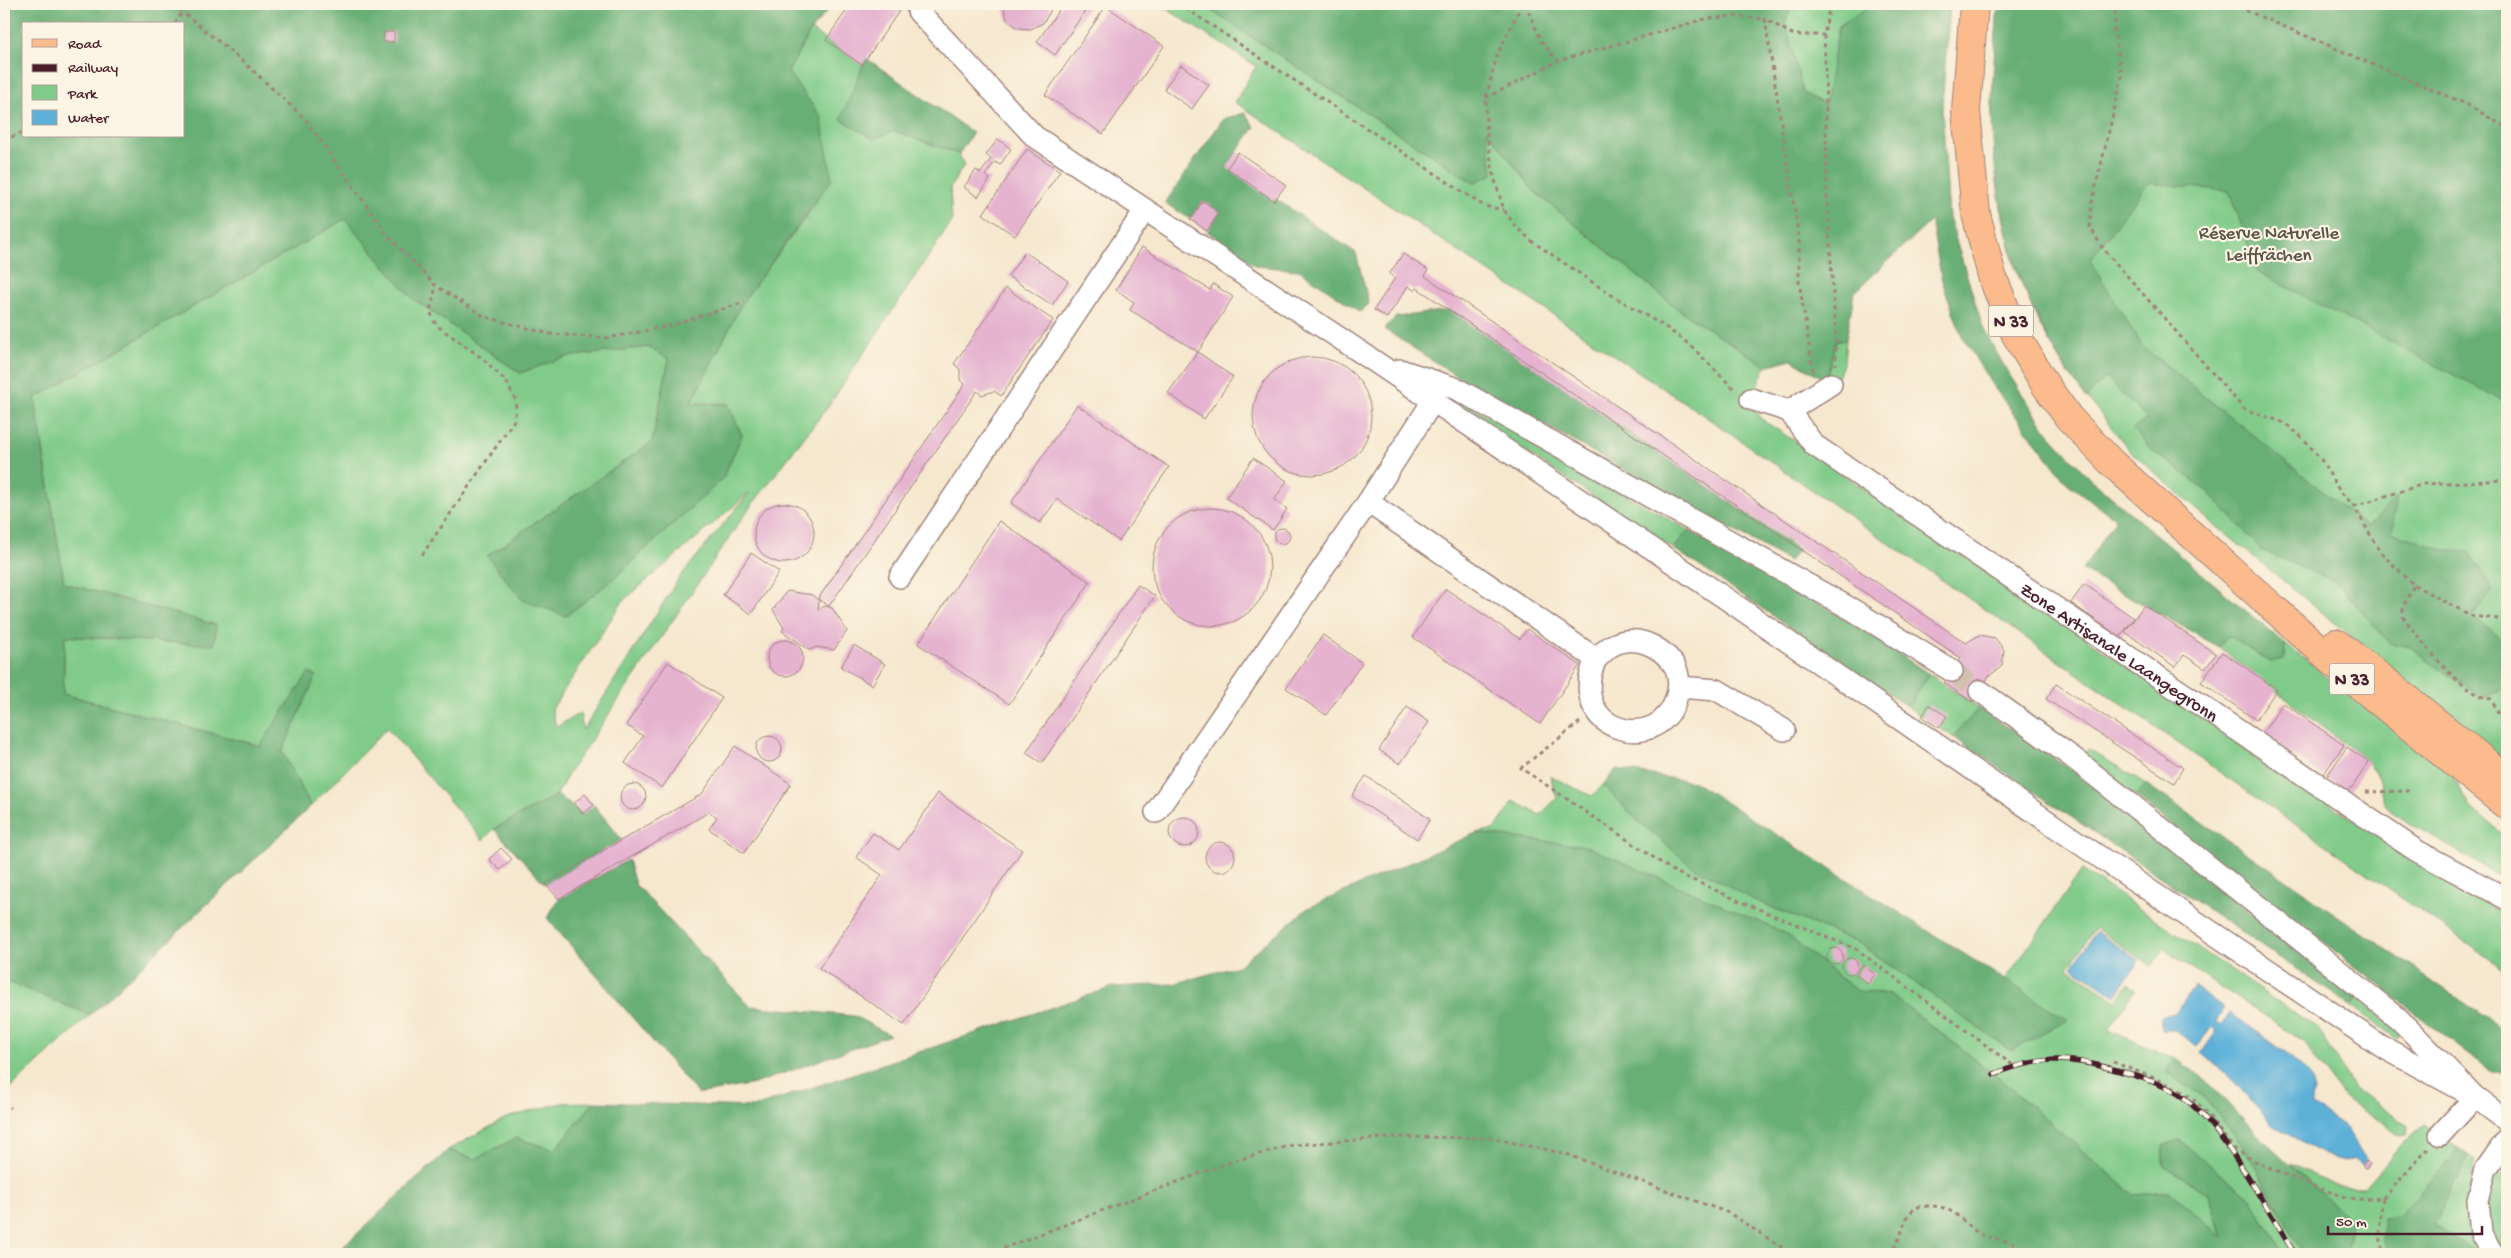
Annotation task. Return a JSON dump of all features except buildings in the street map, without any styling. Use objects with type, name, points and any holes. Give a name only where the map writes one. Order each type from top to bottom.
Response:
[{"type":"main road","name":"N 33","points":[[1974,4],[1966,111],[1976,214],[1992,276],[2016,335],[2046,386],[2069,418],[2113,464],[2202,546],[2359,685],[2507,806]]},
{"type":"main road","name":"N 33","points":[[2202,546],[2373,671],[2507,779]]},
{"type":"street","points":[[924,4],[918,11],[1034,136],[1374,361],[1728,600],[2076,841],[2381,1046],[2474,1097],[2507,1121]]},
{"type":"street","points":[[900,577],[1145,210]]},
{"type":"street","points":[[1374,361],[1457,389],[1852,610],[1952,671]]},
{"type":"street","points":[[1751,399],[1789,411],[1824,389]]},
{"type":"street","points":[[1156,812],[1368,502],[1433,401]]},
{"type":"street","name":"Zone Artisanale Laangegronn","points":[[1789,411],[1814,445],[2418,851],[2507,899]]},
{"type":"street","points":[[1368,502],[1596,659]]},
{"type":"street","points":[[1629,641],[1648,643],[1664,652],[1676,668],[1679,686],[1675,705],[1663,721],[1646,730],[1626,731],[1608,724],[1595,710],[1588,693],[1589,675],[1596,659],[1611,646],[1629,641]]},
{"type":"street","points":[[1679,686],[1717,690],[1784,730]]},
{"type":"street","points":[[1980,691],[2076,760],[2398,1019],[2474,1097]]},
{"type":"street","points":[[2440,1136],[2474,1097]]},
{"type":"street","points":[[2493,1254],[2481,1234],[2478,1200],[2486,1169],[2507,1140]]},
{"type":"path","points":[[173,4],[184,11],[247,65],[304,119],[388,237],[436,286],[485,316],[550,334],[608,338],[669,326],[742,303]]},
{"type":"path","points":[[176,22],[187,4]]},
{"type":"path","points":[[1180,4],[1484,206],[1504,210]]},
{"type":"path","points":[[1524,4],[1542,42],[1558,61]]},
{"type":"path","points":[[1524,4],[1497,55],[1486,98],[1486,128],[1493,174],[1504,210],[1515,226],[1533,242],[1616,298],[1664,326],[1690,345],[1733,389],[1751,399]]},
{"type":"path","points":[[1824,389],[1836,361],[1827,199],[1824,35],[1830,4]]},
{"type":"path","points":[[2116,4],[2114,32],[2122,76],[2092,203],[2090,226],[2101,246],[2244,409],[2285,423],[2304,439],[2322,461],[2339,490],[2354,506],[2380,552],[2414,585],[2472,616],[2507,620]]},
{"type":"path","points":[[2230,4],[2466,104],[2507,128]]},
{"type":"path","points":[[1486,98],[1558,61],[1705,19],[1734,16],[1765,19],[1794,35],[1824,35]]},
{"type":"path","points":[[1765,19],[1799,239],[1799,281],[1824,389]]},
{"type":"path","points":[[4,140],[22,133]]},
{"type":"path","points":[[422,554],[515,420],[516,401],[506,381],[482,358],[436,325],[430,311],[436,286]]},
{"type":"path","points":[[2354,506],[2424,484],[2507,480]]},
{"type":"path","points":[[2414,585],[2403,607],[2403,617],[2446,669],[2481,697],[2492,699],[2507,730]]},
{"type":"path","points":[[1595,710],[1521,768],[1675,872],[1744,903],[1856,949],[2014,1066]]},
{"type":"path","points":[[2355,809],[2365,792],[2410,791]]},
{"type":"path","points":[[2113,1062],[2162,1080],[2191,1097],[2212,1117],[2233,1147],[2248,1158],[2332,1193],[2357,1199],[2383,1198]]},
{"type":"path","points":[[4,1102],[11,1108]]},
{"type":"path","points":[[988,1254],[1230,1162],[1293,1145],[1397,1136],[1492,1138],[1566,1154],[1729,1213],[1792,1254]]},
{"type":"path","points":[[2384,1254],[2380,1244],[2380,1219],[2383,1198],[2440,1136]]},
{"type":"path","points":[[1888,1254],[1894,1249],[1911,1212],[1917,1207],[1930,1206],[1946,1209],[1961,1216],[1981,1235],[2006,1239],[2017,1245],[2020,1254]]},
{"type":"green space","points":[[4,4],[825,4],[828,10],[811,30],[788,72],[821,117],[832,179],[742,303],[691,403],[728,404],[742,435],[723,478],[611,581],[566,616],[522,600],[487,556],[652,442],[669,359],[648,347],[565,357],[520,373],[412,298],[345,219],[35,398],[64,583],[216,625],[214,645],[65,636],[63,694],[260,746],[309,672],[316,676],[282,752],[311,806],[90,1015],[4,980]]},
{"type":"green space","points":[[1159,4],[1201,4],[1474,183],[1486,128],[1534,191],[1678,309],[1766,366],[1751,399],[1760,418],[2413,860],[2484,901],[2507,917],[2507,971],[1724,429],[1235,102],[1256,66]]},
{"type":"green space","points":[[1201,4],[1793,4],[1785,22],[1803,93],[1825,105],[1839,26],[1873,4],[1950,4],[1942,107],[1949,217],[1983,328],[2008,373],[2047,431],[2089,478],[2285,644],[2284,659],[2271,662],[2228,636],[2219,647],[2082,570],[2116,519],[2067,483],[1992,385],[1962,336],[1942,281],[1931,221],[1854,293],[1846,340],[1836,340],[1826,380],[1791,359],[1766,366],[1678,309],[1534,191],[1487,130],[1493,174],[1474,183]]},
{"type":"green space","points":[[1793,4],[1873,4],[1839,26],[1826,105],[1803,93],[1785,22]]},
{"type":"green space","name":"Réserve Naturelle Leiffrächen","points":[[1998,4],[2507,4],[2507,763],[2216,526],[2131,452],[2067,372],[2039,324],[2015,268],[2001,206],[1994,151],[1992,109]]},
{"type":"green space","name":"Réserve Naturelle Leiffrächen","points":[[1998,4],[2507,4],[2507,403],[2258,272],[2229,191],[2148,183],[2090,260],[2142,346],[2367,527],[2397,497],[2392,532],[2440,549],[2469,552],[2493,590],[2472,616],[2507,643],[2507,688],[2482,699],[2410,647],[2389,643],[2338,583],[2261,550],[2209,492],[2149,448],[2133,429],[2147,419],[2105,377],[2086,398],[2063,365],[2044,331],[2028,297],[2015,262],[2005,226],[1998,189],[1992,110]]},
{"type":"green space","points":[[811,30],[862,65],[894,131],[959,154],[964,165],[950,188],[952,221],[830,404],[748,510],[568,774],[557,795],[494,829],[483,840],[387,728],[311,806],[282,752],[316,676],[309,672],[261,746],[63,694],[65,636],[214,645],[216,625],[64,583],[35,398],[345,219],[412,298],[520,373],[565,357],[648,347],[669,359],[652,442],[487,556],[566,616],[611,581],[723,478],[742,435],[728,404],[691,403],[742,303],[816,203],[821,117],[788,72]],"holes":[[[750,492],[679,578],[583,730],[580,713],[556,727],[552,709],[623,601]]]},
{"type":"green space","points":[[866,58],[973,133],[959,154],[894,131],[873,139],[841,119]]},
{"type":"green space","points":[[1245,113],[1255,127],[1227,166],[1356,253],[1369,304],[1360,312],[1299,270],[1256,266],[1207,231],[1220,212],[1203,201],[1190,219],[1165,203],[1223,119]]},
{"type":"green space","points":[[1451,310],[1799,550],[1789,561],[1458,377],[1384,329],[1396,317]]},
{"type":"green space","points":[[1836,340],[1846,340],[1844,361],[1835,386],[1826,380]]},
{"type":"green space","points":[[1454,396],[1688,530],[1674,549],[1449,402]]},
{"type":"green space","points":[[1688,530],[1852,622],[1929,674],[1908,707],[1674,549]]},
{"type":"green space","points":[[2228,636],[2271,662],[2284,659],[2285,644],[2452,774],[2471,808],[2507,838],[2507,881],[2391,812],[2384,802],[2380,780],[2369,762],[2219,647]]},
{"type":"green space","points":[[1929,674],[1979,708],[1953,737],[1908,707]]},
{"type":"green space","points":[[1979,708],[2068,767],[2358,998],[2351,1006],[1953,737]]},
{"type":"green space","points":[[2089,749],[2146,784],[2136,797],[2083,755]]},
{"type":"green space","points":[[1616,769],[1694,782],[2068,1020],[2011,1051],[1859,943],[1754,900],[1692,866],[1637,820],[1603,785]]},
{"type":"green space","points":[[1550,776],[1592,796],[1603,785],[1637,820],[1754,900],[1859,943],[2011,1051],[2067,1020],[2005,980],[2082,870],[2319,1030],[2354,1088],[2408,1126],[2407,1134],[2401,1135],[2344,1098],[2302,1040],[2163,949],[2152,966],[2095,928],[2068,968],[2117,1001],[2128,984],[2136,989],[2108,1030],[2176,1059],[2166,1073],[2203,1096],[2245,1149],[2304,1254],[2283,1254],[2251,1198],[2179,1140],[2163,1146],[2163,1165],[2209,1194],[2222,1237],[2171,1192],[2134,1195],[1994,1074],[1890,994],[1857,991],[1783,932],[1476,833],[1495,829],[1514,801],[1540,815],[1557,798]]},
{"type":"green space","points":[[2146,784],[2507,1032],[2507,1074],[2490,1071],[2136,797]]},
{"type":"green space","points":[[557,795],[583,814],[594,805],[622,840],[545,884],[494,829]]},
{"type":"green space","points":[[1476,833],[1586,846],[1783,932],[1857,991],[1890,994],[1994,1074],[2134,1195],[2171,1192],[2222,1237],[2209,1194],[2163,1165],[2163,1146],[2179,1140],[2251,1198],[2283,1254],[335,1254],[448,1150],[475,1159],[516,1138],[555,1150],[594,1102],[754,1107],[1113,987],[1173,984],[1238,966],[1308,908]]},
{"type":"green space","points":[[628,860],[635,884],[750,1006],[854,1016],[890,1035],[754,1084],[698,1094],[547,918],[559,899]]},
{"type":"green space","points":[[4,980],[90,1015],[4,1094]]},
{"type":"green space","points":[[2358,998],[2401,1033],[2397,1039],[2351,1006]]},
{"type":"green space","points":[[2176,1059],[2209,1082],[2257,1134],[2350,1220],[2349,1240],[2342,1254],[2304,1254],[2245,1149],[2203,1096],[2166,1073]]},
{"type":"green space","points":[[594,1102],[555,1150],[516,1138],[475,1159],[448,1150],[506,1118],[562,1103]]},
{"type":"green space","points":[[2424,1125],[2459,1149],[2400,1215],[2383,1240],[2392,1254],[2342,1254],[2349,1240],[2291,1164],[2335,1186],[2365,1187],[2403,1143]]},
{"type":"green space","points":[[2459,1149],[2469,1156],[2433,1224],[2477,1254],[2392,1254],[2383,1240],[2383,1218],[2400,1215]]},
{"type":"green space","points":[[2469,1156],[2476,1161],[2468,1198],[2469,1218],[2481,1254],[2477,1254],[2433,1224]]},
{"type":"green space","points":[[2507,1167],[2507,1254],[2503,1254],[2491,1237],[2488,1227],[2487,1206],[2493,1175],[2498,1178]]},
{"type":"water","points":[[2096,932],[2139,960],[2116,996],[2072,967]]},
{"type":"water","points":[[2194,987],[2224,1009],[2216,1021],[2222,1025],[2230,1013],[2276,1045],[2299,1065],[2313,1083],[2312,1106],[2347,1129],[2366,1161],[2362,1166],[2353,1159],[2346,1161],[2325,1155],[2272,1123],[2227,1075],[2201,1053],[2217,1031],[2212,1027],[2197,1046],[2175,1030],[2161,1030],[2161,1017],[2176,1012]]},
{"type":"tunnel","points":[[1952,671],[1980,691]]},
{"type":"railway","points":[[1994,1074],[2038,1061],[2078,1061],[2137,1076],[2175,1092],[2198,1111],[2229,1148],[2295,1254]]}]
